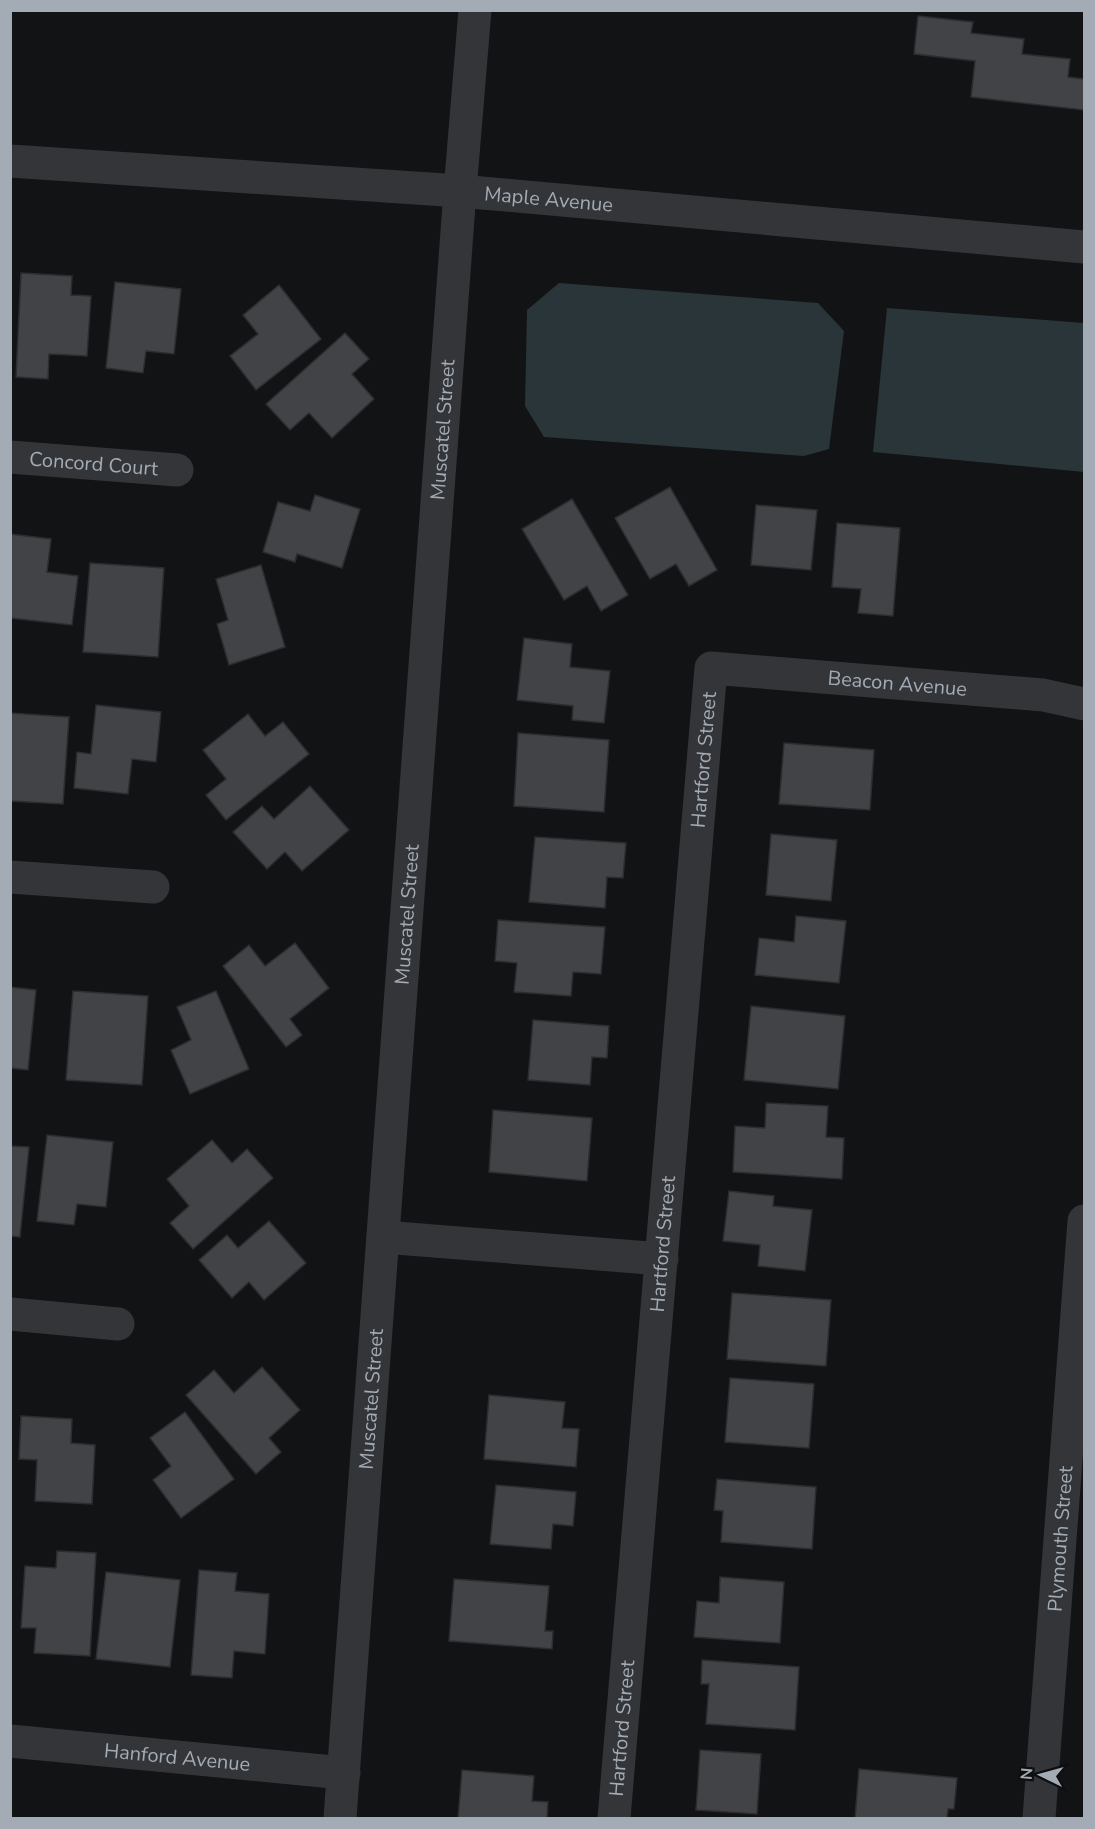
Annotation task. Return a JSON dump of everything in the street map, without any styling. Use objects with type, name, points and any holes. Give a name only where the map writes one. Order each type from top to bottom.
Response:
[{"type":"street","name":"Muscatel Street","points":[[340,1818],[475,10]]},
{"type":"street","name":"Maple Avenue","points":[[10,162],[460,191],[1084,247]]},
{"type":"street","name":"Concord Court","points":[[10,457],[177,470]]},
{"type":"street","name":"Beacon Avenue","points":[[711,668],[1043,696],[1084,704]]},
{"type":"street","name":"Hartford Street","points":[[614,1818],[711,668]]},
{"type":"street","points":[[10,877],[153,887]]},
{"type":"street","name":"Plymouth Street","points":[[1039,1818],[1084,1221]]},
{"type":"street","points":[[383,1237],[662,1259]]},
{"type":"street","points":[[10,1314],[118,1324]]},
{"type":"street","name":"Hanford Avenue","points":[[10,1741],[344,1773]]},
{"type":"shaded area","points":[[559,283],[818,303],[844,331],[829,449],[804,456],[544,437],[525,406],[527,310]]},
{"type":"shaded area","points":[[887,308],[1084,323],[1084,472],[873,452]]},
{"type":"building","points":[[918,16],[973,22],[971,33],[1024,39],[1022,54],[1070,59],[1068,77],[1084,79],[1084,110],[971,97],[975,61],[914,54]]},
{"type":"building","points":[[21,273],[72,276],[71,295],[91,296],[87,356],[49,354],[48,379],[16,377]]},
{"type":"building","points":[[115,282],[181,289],[174,354],[146,351],[143,373],[106,368]]},
{"type":"building","points":[[279,285],[321,339],[256,390],[230,356],[258,334],[243,315]]},
{"type":"building","points":[[345,333],[369,359],[352,374],[374,399],[332,438],[309,413],[290,430],[266,404]]},
{"type":"building","points":[[670,487],[717,570],[689,586],[676,564],[650,579],[615,518]]},
{"type":"building","points":[[315,495],[360,509],[342,568],[297,554],[295,562],[263,552],[278,502],[310,511]]},
{"type":"building","points":[[572,499],[628,595],[601,611],[587,586],[564,600],[522,529]]},
{"type":"building","points":[[756,505],[817,510],[811,570],[751,565]]},
{"type":"building","points":[[837,523],[900,528],[893,616],[858,613],[861,589],[832,587]]},
{"type":"building","points":[[10,534],[51,539],[47,572],[78,576],[72,625],[10,618]]},
{"type":"building","points":[[90,563],[164,568],[158,657],[83,652]]},
{"type":"building","points":[[261,565],[285,647],[229,665],[217,624],[228,620],[216,579]]},
{"type":"building","points":[[524,638],[572,644],[570,667],[610,671],[604,723],[572,720],[573,706],[517,700]]},
{"type":"building","points":[[96,705],[161,712],[156,762],[132,759],[128,794],[74,788],[77,752],[91,754]]},
{"type":"building","points":[[10,713],[69,717],[63,804],[10,801]]},
{"type":"building","points":[[248,714],[265,736],[283,722],[309,754],[226,820],[206,795],[226,779],[203,750]]},
{"type":"building","points":[[518,733],[609,740],[604,812],[514,806]]},
{"type":"building","points":[[784,743],[874,750],[870,810],[779,804]]},
{"type":"building","points":[[310,786],[349,830],[302,871],[285,852],[267,869],[233,832],[262,806],[274,819]]},
{"type":"building","points":[[771,834],[837,840],[831,901],[766,895]]},
{"type":"building","points":[[535,837],[626,843],[623,878],[607,877],[605,908],[529,902]]},
{"type":"building","points":[[796,916],[846,921],[839,983],[755,975],[759,938],[794,942]]},
{"type":"building","points":[[498,920],[605,927],[601,974],[573,972],[571,996],[514,992],[517,963],[495,961]]},
{"type":"building","points":[[295,943],[329,988],[290,1019],[302,1035],[286,1047],[223,966],[249,945],[265,966]]},
{"type":"building","points":[[10,987],[36,990],[28,1070],[10,1068]]},
{"type":"building","points":[[73,991],[148,996],[142,1085],[66,1080]]},
{"type":"building","points":[[216,991],[249,1069],[190,1094],[171,1050],[191,1040],[177,1007]]},
{"type":"building","points":[[751,1006],[845,1016],[838,1089],[744,1080]]},
{"type":"building","points":[[533,1020],[609,1026],[607,1058],[592,1057],[590,1085],[528,1080]]},
{"type":"building","points":[[766,1103],[828,1106],[826,1137],[844,1138],[842,1179],[733,1172],[735,1126],[765,1128]]},
{"type":"building","points":[[493,1110],[592,1118],[587,1181],[489,1172]]},
{"type":"building","points":[[47,1135],[113,1142],[106,1207],[77,1204],[74,1225],[37,1221]]},
{"type":"building","points":[[212,1140],[232,1163],[247,1149],[273,1178],[193,1249],[170,1223],[189,1206],[167,1179]]},
{"type":"building","points":[[10,1146],[29,1147],[20,1237],[10,1236]]},
{"type":"building","points":[[729,1191],[774,1196],[773,1206],[812,1210],[805,1271],[758,1266],[760,1245],[723,1241]]},
{"type":"building","points":[[269,1221],[306,1263],[264,1300],[249,1282],[232,1298],[199,1260],[227,1235],[238,1248]]},
{"type":"building","points":[[732,1293],[831,1300],[826,1366],[727,1359]]},
{"type":"building","points":[[262,1367],[300,1410],[269,1438],[281,1452],[256,1474],[186,1395],[214,1370],[234,1393]]},
{"type":"building","points":[[730,1378],[814,1384],[809,1448],[725,1442]]},
{"type":"building","points":[[489,1395],[565,1402],[562,1428],[579,1429],[576,1467],[484,1459]]},
{"type":"building","points":[[185,1412],[234,1479],[181,1518],[153,1480],[171,1466],[150,1438]]},
{"type":"building","points":[[21,1416],[72,1419],[71,1443],[95,1445],[92,1504],[35,1501],[37,1460],[19,1459]]},
{"type":"building","points":[[717,1479],[816,1487],[812,1549],[721,1542],[723,1511],[714,1510]]},
{"type":"building","points":[[496,1485],[576,1492],[573,1526],[553,1524],[551,1549],[490,1544]]},
{"type":"building","points":[[57,1551],[96,1553],[90,1656],[34,1653],[36,1628],[21,1628],[25,1566],[56,1568]]},
{"type":"building","points":[[199,1570],[237,1573],[235,1591],[269,1594],[265,1654],[234,1651],[232,1678],[191,1675]]},
{"type":"building","points":[[106,1572],[180,1580],[170,1667],[96,1659]]},
{"type":"building","points":[[720,1577],[784,1582],[780,1643],[694,1637],[697,1601],[719,1603]]},
{"type":"building","points":[[454,1579],[549,1586],[545,1631],[553,1631],[552,1649],[449,1641]]},
{"type":"building","points":[[702,1660],[799,1667],[795,1730],[706,1724],[709,1684],[701,1684]]},
{"type":"building","points":[[700,1750],[761,1754],[757,1814],[696,1810]]},
{"type":"building","points":[[859,1769],[957,1778],[954,1809],[948,1809],[947,1818],[855,1818]]},
{"type":"building","points":[[462,1770],[534,1776],[532,1801],[548,1802],[547,1818],[458,1818]]}]
